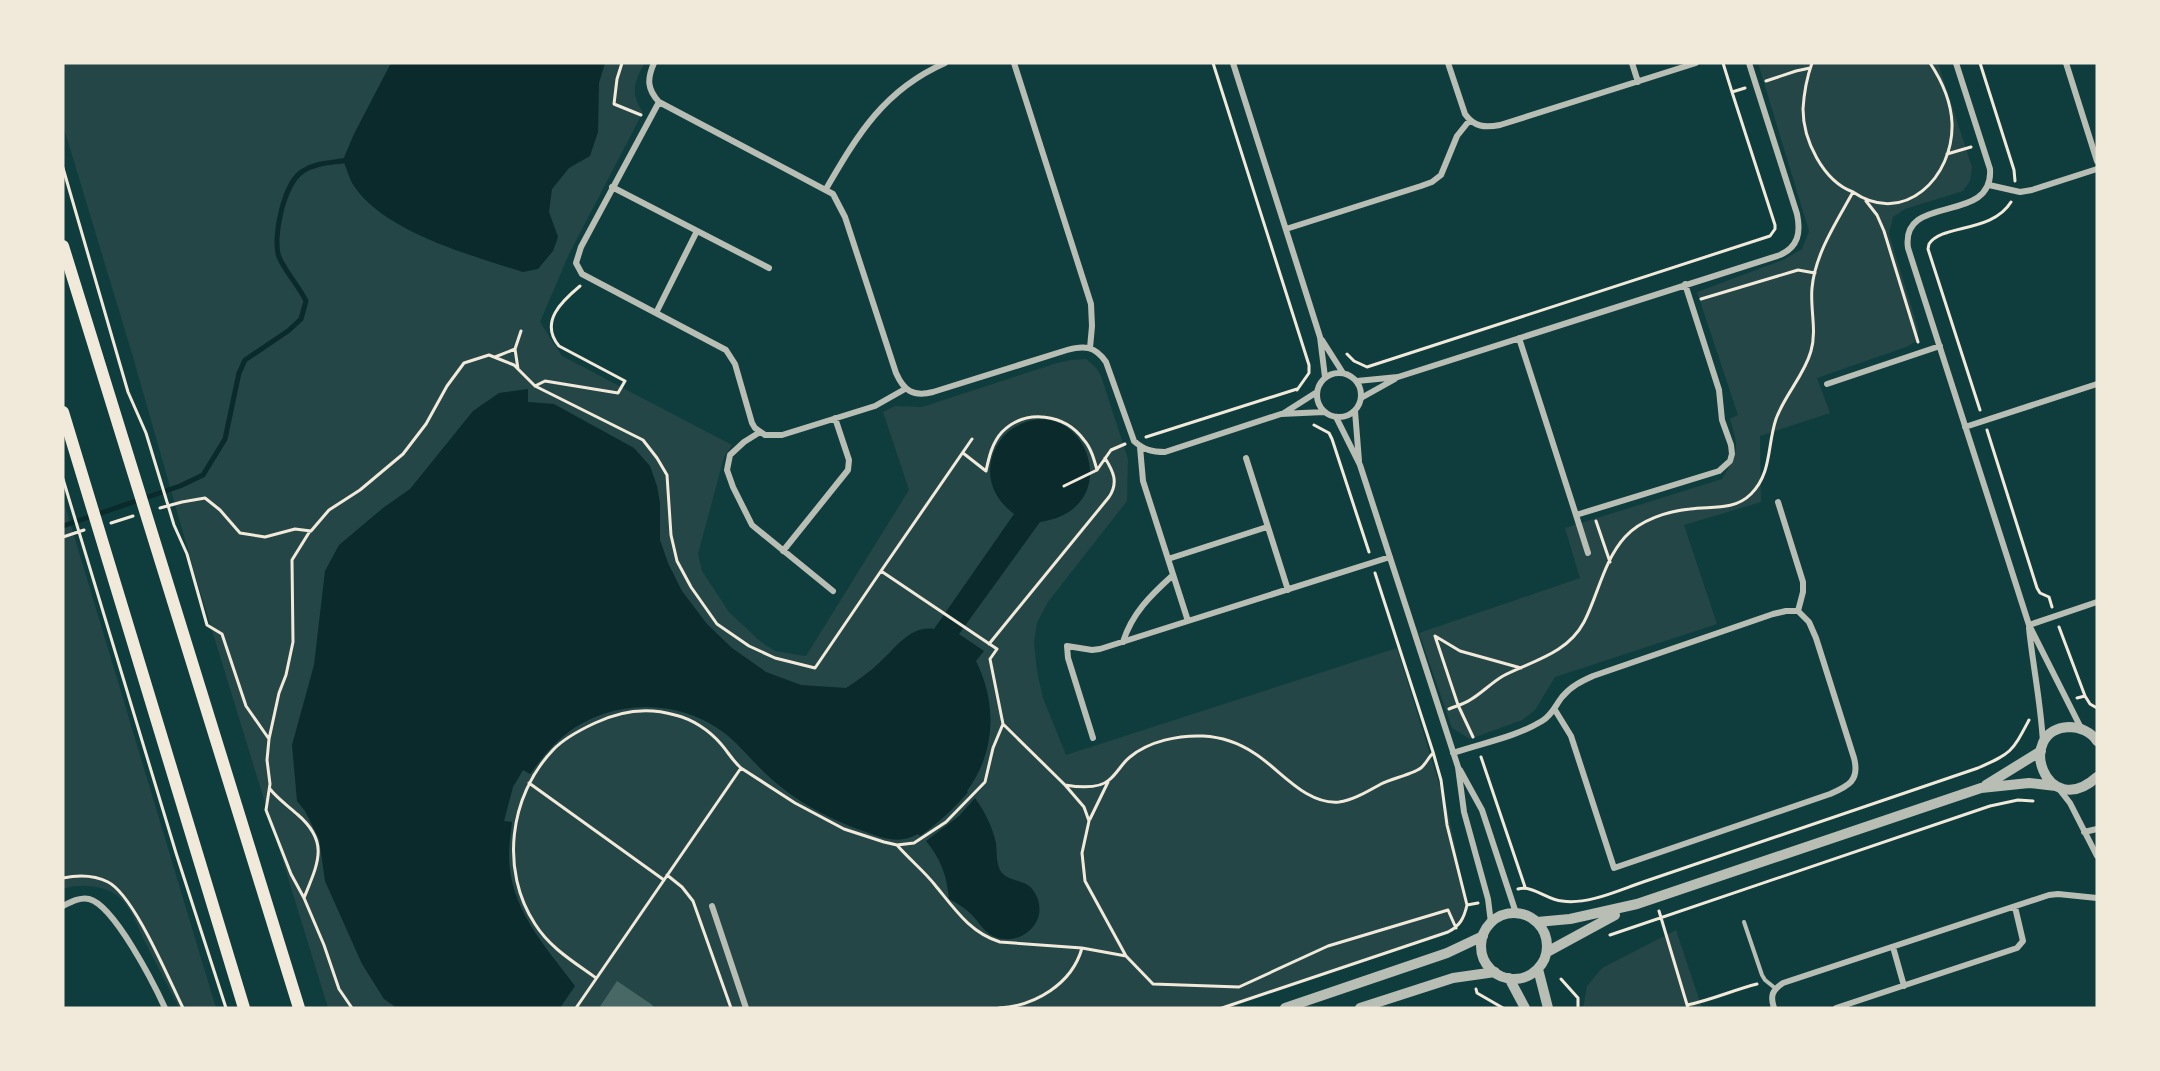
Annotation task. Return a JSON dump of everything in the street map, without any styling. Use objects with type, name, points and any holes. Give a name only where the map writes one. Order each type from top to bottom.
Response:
[{"type":"main road","points":[[63,246],[299,1008]]},
{"type":"main road","points":[[63,412],[244,1008]]},
{"type":"street","points":[[654,63],[648,77],[648,84],[659,102],[832,194],[843,210],[896,373],[905,389],[911,393],[926,394],[1067,350],[1078,347],[1090,348],[1097,351],[1106,362],[1134,441],[1151,452],[1165,452],[1281,414],[1317,392],[1325,377],[1320,337],[1233,63]]},
{"type":"street","points":[[826,189],[845,154],[881,106],[895,93],[945,63]]},
{"type":"street","points":[[1014,63],[1091,304],[1090,348]]},
{"type":"street","points":[[1448,63],[1462,108],[1469,121],[1485,127],[1500,125],[1696,63]]},
{"type":"street","points":[[1632,63],[1638,82]]},
{"type":"street","points":[[1361,398],[1398,377],[1780,255],[1794,247],[1799,230],[1797,214],[1749,63]]},
{"type":"street","points":[[1956,63],[1990,169],[1989,185],[1981,196],[1974,200],[1919,219],[1909,231],[1908,248],[2029,624],[2088,730],[2097,741]]},
{"type":"street","points":[[2066,63],[2097,161]]},
{"type":"street","points":[[659,102],[612,187],[577,258],[578,269],[587,279],[721,347],[730,354],[752,423],[760,432],[772,436],[782,435],[875,406],[905,389]]},
{"type":"street","points":[[1286,229],[1432,182],[1441,175],[1457,136],[1469,121]]},
{"type":"street","points":[[1989,185],[2014,191],[2032,190],[2097,169]]},
{"type":"street","points":[[612,187],[769,268]]},
{"type":"street","points":[[656,313],[697,231]]},
{"type":"street","points":[[1576,515],[1719,471],[1730,461],[1732,451],[1722,420],[1719,390],[1685,284]]},
{"type":"street","points":[[1320,337],[1343,373]]},
{"type":"street","points":[[1519,338],[1588,553]]},
{"type":"street","points":[[1827,384],[1940,346]]},
{"type":"street","points":[[1325,377],[1336,372],[1343,373],[1357,381],[1398,377]]},
{"type":"street","points":[[1281,414],[1324,412],[1336,417],[1350,415],[1355,411],[1361,398],[1357,381]]},
{"type":"street","points":[[1965,427],[2097,384]]},
{"type":"street","points":[[1317,392],[1319,406],[1324,412]]},
{"type":"street","points":[[1355,411],[1360,465]]},
{"type":"street","points":[[1336,417],[1360,465],[1453,753],[1458,767],[1482,810],[1516,913]]},
{"type":"street","points":[[783,551],[848,470],[849,460],[836,418]]},
{"type":"street","points":[[760,432],[735,449],[730,455],[727,470],[752,525],[832,591]]},
{"type":"street","points":[[1140,447],[1141,472],[1188,621]]},
{"type":"street","points":[[1246,458],[1288,590]]},
{"type":"street","points":[[1778,502],[1803,582],[1798,611]]},
{"type":"street","points":[[1168,559],[1267,527]]},
{"type":"street","points":[[1093,738],[1068,658],[1067,646],[1092,650],[1123,642],[1390,557]]},
{"type":"street","points":[[1123,642],[1128,627],[1138,610],[1173,575]]},
{"type":"street","points":[[2029,624],[2097,602]]},
{"type":"street","points":[[1453,753],[1542,721],[1555,710],[1562,697],[1572,687],[1593,676],[1773,614],[1798,611]]},
{"type":"street","points":[[1555,710],[1571,736],[1614,868],[1830,794],[1851,782],[1856,768],[1816,638],[1809,622],[1798,611]]},
{"type":"street","points":[[2029,624],[2033,669],[2042,709],[2040,761],[2042,771],[2070,803],[2097,856]]},
{"type":"street","points":[[1981,788],[2042,748],[2055,731],[2072,727],[2088,730]]},
{"type":"street","points":[[1458,767],[1464,812],[1488,899],[1491,923]]},
{"type":"street","points":[[1537,922],[1570,920],[1637,904],[1981,788],[2029,783],[2068,790],[2088,785],[2097,778]]},
{"type":"street","points":[[2084,832],[2097,829]]},
{"type":"street","points":[[1774,1008],[1772,995],[1775,988],[1783,983],[2049,895],[2097,898]]},
{"type":"street","points":[[63,906],[84,898],[92,899],[105,910],[141,961],[165,1008]]},
{"type":"street","points":[[1547,952],[1595,924],[1637,904]]},
{"type":"street","points":[[712,906],[746,1008]]},
{"type":"street","points":[[1836,1008],[2017,948],[2022,941],[2015,907]]},
{"type":"street","points":[[1516,913],[1524,914],[1537,922],[1544,931],[1547,952],[1538,969],[1525,977],[1509,978],[1495,972],[1488,965],[1483,956],[1483,936],[1491,923],[1502,915],[1516,913]]},
{"type":"street","points":[[1285,1008],[1462,947],[1483,936]]},
{"type":"street","points":[[1893,947],[1904,986]]},
{"type":"street","points":[[1538,969],[1548,1008]]},
{"type":"street","points":[[1360,1008],[1428,985],[1471,974],[1495,972]]},
{"type":"street","points":[[1509,978],[1525,1008]]},
{"type":"lane","points":[[1744,922],[1765,980],[1775,988]]},
{"type":"path","points":[[622,63],[617,79],[614,104],[649,119]]},
{"type":"path","points":[[1812,63],[1804,94],[1803,111],[1806,129],[1820,163],[1834,182],[1866,201],[1877,215],[1884,231],[1921,353]]},
{"type":"path","points":[[1866,201],[1899,203],[1912,198],[1926,189],[1943,167],[1952,133],[1950,107],[1944,86],[1930,63]]},
{"type":"path","points":[[1980,63],[2014,170],[2012,200],[2000,215],[1991,220],[1936,237],[1929,244],[1928,249],[2037,588],[2040,593],[2049,597],[2085,696]]},
{"type":"path","points":[[1367,367],[1770,236],[1775,225],[1732,92]]},
{"type":"path","points":[[1947,154],[1981,144]]},
{"type":"path","points":[[63,168],[128,392],[146,433],[174,525],[187,554],[207,624],[222,634],[246,706],[269,739]]},
{"type":"path","points":[[1422,718],[1468,701],[1502,677],[1537,662],[1567,643],[1577,634],[1585,620],[1599,582],[1623,538],[1634,529],[1647,521],[1674,511],[1731,505],[1749,496],[1757,487],[1767,470],[1776,420],[1784,400],[1806,365],[1812,349],[1814,335],[1812,288],[1815,273],[1821,255],[1853,192]]},
{"type":"path","points":[[1690,302],[1798,270],[1815,273]]},
{"type":"path","points":[[535,386],[545,381],[618,393],[625,381],[559,346],[552,336],[553,315],[557,307],[587,279]]},
{"type":"path","points":[[518,369],[515,349],[520,331]]},
{"type":"path","points":[[495,357],[515,349]]},
{"type":"path","points":[[352,1008],[339,989],[324,945],[291,874],[266,810],[270,789],[267,760],[269,739],[293,642],[292,560],[310,531],[329,510],[360,490],[403,454],[426,424],[447,386],[464,363],[489,355],[514,365],[535,386],[642,440],[667,475],[671,535],[677,561],[691,587],[717,624],[748,646],[775,658],[815,668],[972,439]]},
{"type":"path","points":[[1064,486],[1097,470],[1114,448],[1297,389]]},
{"type":"path","points":[[963,453],[986,471],[989,456],[996,441],[1010,426],[1028,418],[1053,418],[1064,421],[1086,441],[1097,470]]},
{"type":"path","points":[[989,644],[1113,491],[1115,478],[1105,458]]},
{"type":"path","points":[[63,479],[176,853],[226,1008]]},
{"type":"path","points":[[150,511],[205,498],[220,510],[240,533],[265,537],[295,529],[310,531]]},
{"type":"path","points":[[1593,510],[1610,562]]},
{"type":"path","points":[[108,523],[140,514]]},
{"type":"path","points":[[63,537],[86,530]]},
{"type":"path","points":[[596,978],[561,953],[543,936],[533,922],[520,889],[514,857],[514,836],[522,799],[529,783],[553,750],[570,736],[602,720],[638,711],[676,715],[695,723],[713,735],[731,760],[795,803],[852,832],[897,844],[914,843],[931,833],[946,822],[985,782],[993,748],[1003,724],[990,659],[997,649],[881,571]]},
{"type":"path","points":[[1003,724],[1065,785],[1084,807],[1089,821]]},
{"type":"path","points":[[1462,947],[1448,910],[1328,946],[1239,987],[1153,984],[1126,956],[1085,881],[1082,853],[1089,821],[1108,781],[1131,756],[1158,742],[1200,736],[1234,742],[1261,758],[1301,790],[1319,799],[1340,802],[1362,795],[1395,777],[1421,768],[1433,752],[1441,780],[1447,825],[1467,905]]},
{"type":"path","points":[[576,1008],[741,768]]},
{"type":"path","points":[[1065,785],[1094,786],[1108,781]]},
{"type":"path","points":[[529,783],[664,880]]},
{"type":"path","points":[[270,789],[315,833],[319,846],[315,870],[304,898]]},
{"type":"path","points":[[1607,936],[1990,806],[2018,800],[2034,801]]},
{"type":"path","points":[[897,844],[935,885],[956,912],[987,938],[1000,942],[1082,948],[1126,956]]},
{"type":"path","points":[[667,875],[682,886],[693,902],[731,1008]]},
{"type":"path","points":[[1654,898],[1688,1006],[1725,996],[1765,980]]},
{"type":"path","points":[[999,1008],[1030,1002],[1055,987],[1078,962],[1082,948]]},
{"type":"path","points":[[1471,974],[1477,993],[1503,1008]]},
{"type":"path","points":[[1561,979],[1578,998],[1578,1008]]},
{"type":"shaded area","points":[[63,63],[645,63],[635,88],[636,99],[643,112],[569,254],[540,322],[562,356],[732,445],[724,457],[698,554],[702,571],[729,612],[761,642],[775,651],[806,656],[909,490],[883,412],[895,406],[922,407],[1057,363],[1086,359],[1101,376],[1128,459],[1127,501],[1048,602],[1037,623],[1034,642],[1037,671],[1043,698],[1066,755],[1397,648],[1448,812],[1467,905],[1456,928],[1222,1008],[328,1008],[196,578],[133,357],[63,125]]},
{"type":"shaded area","points":[[391,63],[605,63],[599,83],[598,132],[590,156],[569,168],[552,189],[549,212],[558,237],[553,251],[538,269],[523,272],[431,240],[386,217],[354,186],[343,160]]},
{"type":"shaded area","points":[[1758,63],[1938,63],[1972,167],[1970,181],[1963,191],[1905,209],[1893,217],[1889,234],[1918,328],[1918,340],[1906,347],[1817,378],[1830,413],[1760,436],[1761,502],[1684,525],[1717,624],[1555,677],[1535,710],[1522,720],[1470,739],[1452,728],[1419,633],[1580,578],[1565,528],[1722,479],[1732,462],[1736,444],[1730,419],[1738,415],[1697,292],[1783,260],[1802,249],[1809,231]]},
{"type":"shaded area","points":[[528,389],[528,402],[554,404],[634,448],[650,466],[657,486],[660,503],[660,540],[682,591],[707,624],[732,648],[766,672],[801,685],[846,688],[872,669],[910,634],[925,629],[934,629],[1014,514],[998,497],[992,484],[990,470],[992,456],[997,446],[1012,429],[1041,419],[1062,424],[1077,437],[1087,456],[1090,476],[1084,496],[1068,513],[1040,522],[959,634],[984,651],[976,661],[988,694],[990,727],[988,744],[984,760],[968,792],[927,831],[920,836],[918,834],[905,839],[892,839],[866,832],[825,815],[800,801],[776,783],[723,732],[685,713],[665,708],[644,707],[603,714],[584,722],[566,734],[547,752],[530,774],[523,770],[513,787],[504,821],[512,822],[509,851],[511,874],[522,909],[541,941],[575,986],[560,1008],[397,1008],[384,999],[362,964],[325,881],[319,839],[305,811],[297,801],[292,745],[314,665],[325,571],[339,545],[383,508],[410,489],[473,411],[499,393]]},
{"type":"shaded area","points":[[63,499],[216,1008],[179,1008],[133,917],[120,898],[108,890],[93,886],[63,889]]},
{"type":"shaded area","points":[[975,798],[992,831],[1000,870],[1008,877],[1028,885],[1036,895],[1039,905],[1036,922],[1031,929],[1016,938],[998,938],[989,934],[969,912],[949,899],[942,868],[936,854],[926,841],[959,816]]},
{"type":"shaded area","points":[[1676,930],[1702,1008],[1583,1008],[1587,986],[1602,968]]},
{"type":"building","points":[[617,981],[651,1004],[655,1008],[599,1008]]},
{"type":"waterway","points":[[63,526],[180,486],[203,475],[225,439],[239,373],[245,360],[288,331],[301,319],[306,301],[282,263],[277,248],[281,211],[290,186],[296,177],[308,168],[348,160]]}]
